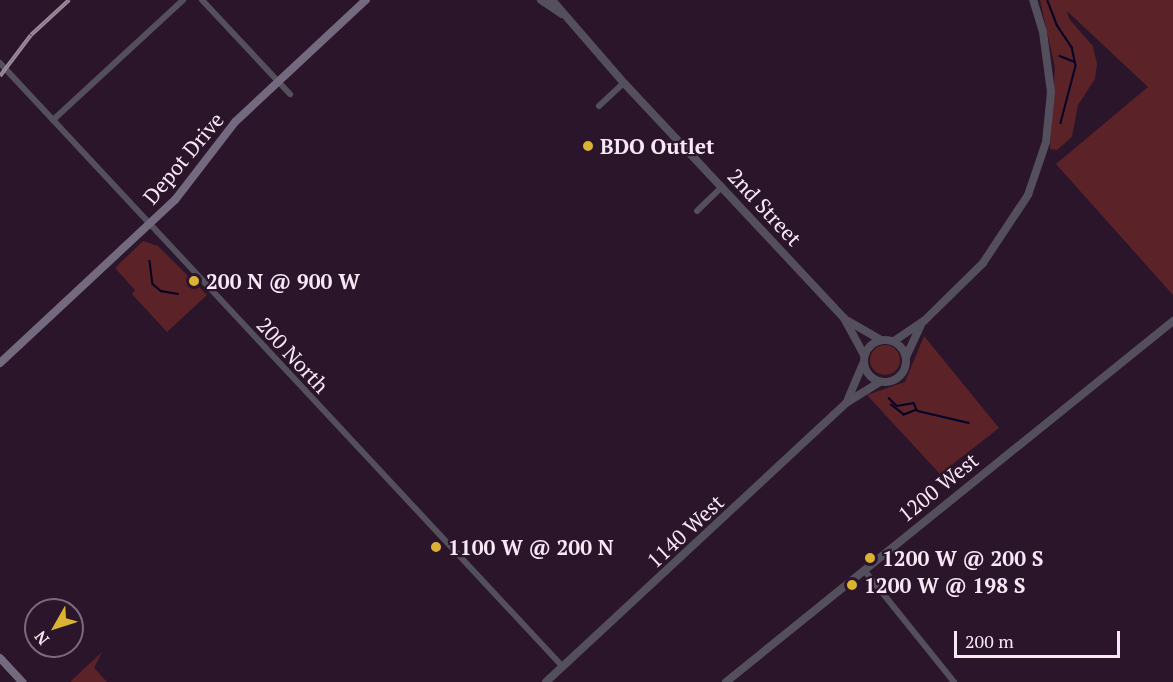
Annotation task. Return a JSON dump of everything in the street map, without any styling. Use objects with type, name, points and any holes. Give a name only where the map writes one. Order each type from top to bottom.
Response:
[{"type":"main road","name":"Depot Drive","points":[[0,363],[150,225],[175,200],[224,134],[366,0]]},
{"type":"main road","points":[[0,658],[22,682]]},
{"type":"street","points":[[53,120],[183,0]]},
{"type":"street","points":[[202,0],[290,94]]},
{"type":"street","name":"2nd Street","points":[[541,0],[562,14]]},
{"type":"street","name":"2nd Street","points":[[552,0],[624,83],[844,318],[864,355]]},
{"type":"street","points":[[924,321],[899,376],[880,382],[869,375],[863,364],[864,355],[871,345],[881,340],[894,341],[924,321],[1000,241],[1028,195],[1049,123],[1048,57],[1033,0]]},
{"type":"street","name":"200 North","points":[[0,63],[562,667]]},
{"type":"street","points":[[599,106],[624,83]]},
{"type":"street","points":[[697,211],[722,188]]},
{"type":"street","name":"2nd Street","points":[[844,318],[881,340]]},
{"type":"street","name":"1200 West","points":[[726,682],[1173,321]]},
{"type":"street","points":[[894,341],[906,357]]},
{"type":"street","name":"1140 West","points":[[846,403],[863,364]]},
{"type":"street","name":"1140 West","points":[[546,682],[846,403],[880,382]]},
{"type":"street","points":[[864,570],[954,682]]},
{"type":"shaded area","points":[[1040,0],[1173,0],[1173,295],[1056,164],[1148,87],[1067,11],[1069,19],[1093,46],[1097,64],[1095,79],[1078,105],[1072,137],[1057,150],[1050,149],[1055,68]]},
{"type":"shaded area","points":[[143,241],[158,246],[207,295],[167,332],[132,294],[135,290],[115,268]]},
{"type":"shaded area","points":[[924,336],[999,428],[940,474],[867,395],[905,382]]},
{"type":"shaded area","points":[[885,345],[896,349],[900,360],[896,371],[885,375],[874,371],[870,360],[874,349]]},
{"type":"shaded area","points":[[102,652],[94,668],[107,682],[70,682]]},
{"type":"waterway","points":[[1048,1],[1057,25],[1072,47],[1076,66],[1061,123]]},
{"type":"waterway","points":[[1060,56],[1075,62]]},
{"type":"waterway","points":[[150,261],[153,284],[161,291],[178,294]]},
{"type":"waterway","points":[[889,398],[897,406],[914,403],[917,410],[904,415],[891,405]]},
{"type":"waterway","points":[[918,411],[969,423]]},
{"type":"railway","points":[[0,76],[31,35],[69,0]]},
{"type":"place","name":"BDO Outlet","points":[[588,146]]},
{"type":"place","name":"200 N @ 900 W","points":[[194,281]]},
{"type":"place","name":"1100 W @ 200 N","points":[[436,547]]},
{"type":"place","name":"1200 W @ 200 S","points":[[870,558]]},
{"type":"place","name":"1200 W @ 198 S","points":[[852,585]]}]
